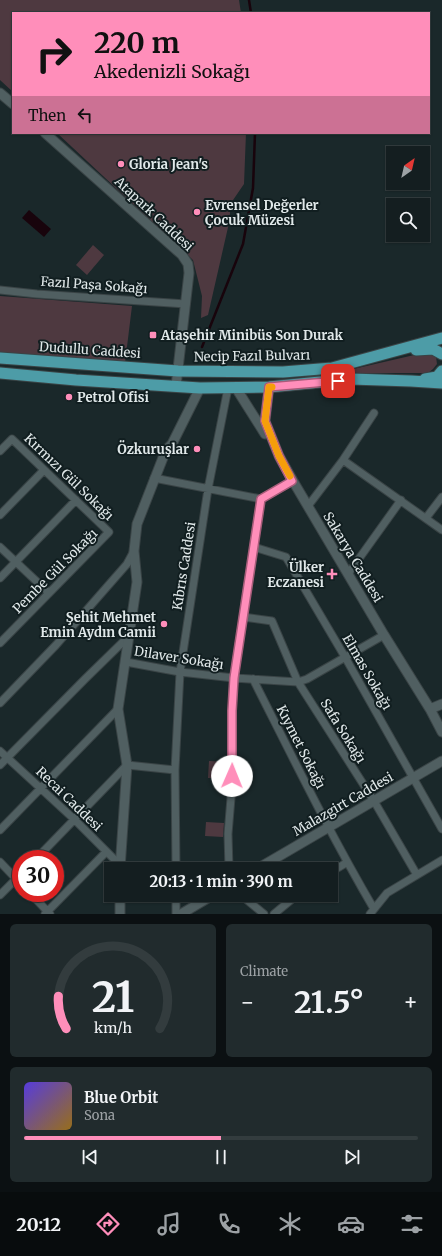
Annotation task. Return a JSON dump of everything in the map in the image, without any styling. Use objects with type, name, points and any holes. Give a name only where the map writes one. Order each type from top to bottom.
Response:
[{"type":"main road","name":"Necip Fazıl Bulvarı","points":[[178,371],[283,372],[332,368],[442,338]]},
{"type":"main road","points":[[397,351],[433,349],[442,354]]},
{"type":"main road","name":"Dudullu Caddesi","points":[[0,358],[178,371]]},
{"type":"main road","points":[[411,381],[437,377],[442,371]]},
{"type":"main road","points":[[0,373],[76,380],[200,388],[269,387],[351,379],[442,383]]},
{"type":"street","points":[[0,93],[12,103]]},
{"type":"street","name":"Atapark Caddesi","points":[[47,134],[182,255],[188,264],[189,273],[186,304],[176,386]]},
{"type":"street","name":"Fazıl Paşa Sokağı","points":[[0,290],[37,294],[186,304]]},
{"type":"street","name":"Sakarya Caddesi","points":[[269,387],[265,421],[279,456],[292,481],[384,635],[430,709],[438,717],[442,732]]},
{"type":"street","points":[[120,862],[127,765],[118,709],[137,582],[134,551],[137,524],[166,450],[172,444],[200,388]]},
{"type":"street","points":[[232,388],[279,456]]},
{"type":"street","name":"Kıbrıs Caddesi","points":[[176,862],[176,770],[180,672],[208,489],[232,388]]},
{"type":"street","points":[[308,506],[343,460],[374,413]]},
{"type":"street","name":"Kırmızı Gül Sokağı","points":[[0,451],[12,439],[109,532]]},
{"type":"street","points":[[343,460],[442,530]]},
{"type":"street","points":[[0,515],[44,470]]},
{"type":"street","points":[[154,478],[261,499],[292,481]]},
{"type":"street","points":[[426,518],[442,497]]},
{"type":"street","points":[[229,862],[228,834],[231,791],[234,678],[261,499]]},
{"type":"street","points":[[0,578],[76,500]]},
{"type":"street","points":[[348,574],[401,500]]},
{"type":"street","name":"Pembe Gül Sokağı","points":[[0,643],[109,532]]},
{"type":"street","points":[[0,547],[49,593]]},
{"type":"street","name":"Elmas Sokağı","points":[[254,547],[286,557],[345,657],[442,829]]},
{"type":"street","points":[[0,703],[56,645],[127,564],[134,551]]},
{"type":"street","name":"Safa Sokağı","points":[[243,617],[272,621],[298,682],[374,801],[417,875]]},
{"type":"street","name":"Dilaver Sokağı","points":[[126,662],[180,672],[234,678],[298,682],[307,679],[384,635]]},
{"type":"street","name":"Dilaver Sokağı","points":[[0,766],[129,636]]},
{"type":"street","name":"Kıymet Sokağı","points":[[253,679],[372,912]]},
{"type":"street","points":[[430,709],[442,704]]},
{"type":"street","points":[[0,830],[118,709]]},
{"type":"street","name":"Recai Caddesi","points":[[0,751],[75,820],[115,862]]},
{"type":"street","name":"Malazgirt Caddesi","points":[[269,862],[442,761]]},
{"type":"street","points":[[127,765],[176,770]]},
{"type":"street","points":[[45,850],[127,765]]},
{"type":"street","points":[[38,902],[48,913],[106,852]]},
{"type":"street","points":[[372,912],[388,894],[442,860]]},
{"type":"street","points":[[0,862],[12,873]]},
{"type":"street","points":[[338,868],[346,863]]},
{"type":"street","points":[[0,895],[12,885]]},
{"type":"street","points":[[120,902],[120,914]]},
{"type":"street","points":[[176,902],[176,914]]},
{"type":"street","points":[[181,914],[201,902]]},
{"type":"street","points":[[249,902],[264,914]]},
{"type":"street","points":[[274,914],[288,902]]},
{"type":"shaded area","points":[[0,0],[239,0],[241,12],[12,12],[12,91],[0,80]]},
{"type":"shaded area","points":[[58,134],[246,134],[244,184],[231,203],[229,223],[208,315],[201,318],[202,296],[193,260]]},
{"type":"shaded area","points":[[29,210],[51,229],[44,237],[22,218]]},
{"type":"shaded area","points":[[93,245],[104,255],[87,275],[76,265]]},
{"type":"shaded area","points":[[0,296],[132,306],[125,363],[0,352]]},
{"type":"shaded area","points":[[423,353],[431,354],[436,357],[437,364],[428,373],[336,373]]},
{"type":"shaded area","points":[[209,761],[227,762],[226,779],[208,778]]},
{"type":"shaded area","points":[[206,822],[224,823],[223,837],[205,836]]},
{"type":"waterway","points":[[249,0],[251,12]]},
{"type":"waterway","points":[[202,347],[243,244],[253,188],[255,134]]},
{"type":"slow traffic","points":[[272,387],[269,387],[265,421],[279,456],[290,476]]},
{"type":"place","name":"Gloria Jean's","points":[[121,164]]},
{"type":"place","name":"Evrensel Değerler Çocuk Müzesi","points":[[197,212]]},
{"type":"place","name":"Ataşehir Minibüs Son Durak","points":[[153,335]]},
{"type":"place","name":"Petrol Ofisi","points":[[69,397]]},
{"type":"place","name":"Özkuruşlar","points":[[197,449]]},
{"type":"place","name":"Ülker Eczanesi","points":[[332,574]]},
{"type":"place","name":"Şehit Mehmet Emin Aydın Camii","points":[[164,624]]},
{"type":"route","points":[[232,776],[232,711],[234,678],[261,499],[292,481],[279,456],[265,421],[269,387],[338,381]]}]
